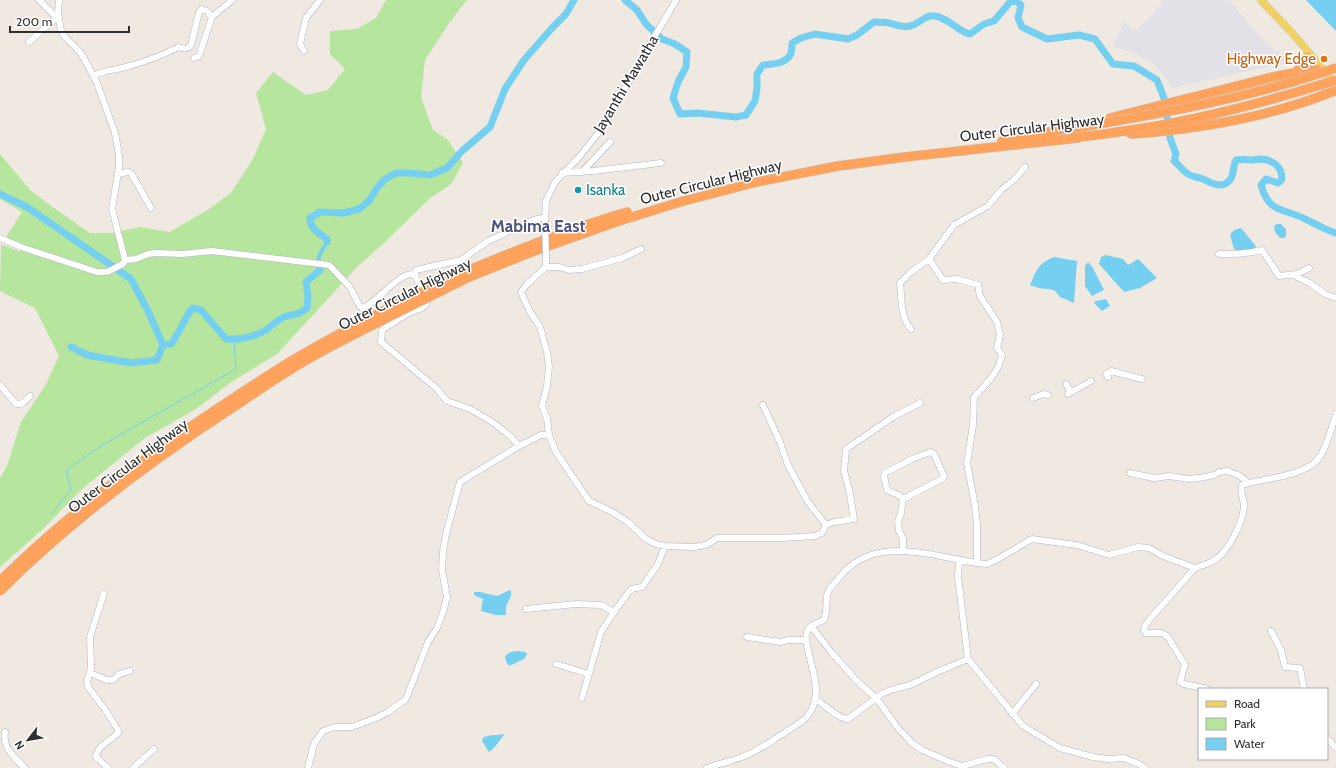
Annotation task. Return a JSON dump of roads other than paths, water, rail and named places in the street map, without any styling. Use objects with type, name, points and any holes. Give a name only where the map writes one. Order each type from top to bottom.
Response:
[{"type":"highway","points":[[1296,72],[1304,64],[1307,57]]},
{"type":"highway","points":[[1070,134],[1259,80],[1319,68]]},
{"type":"highway","name":"Outer Circular Highway","points":[[1070,134],[1243,96],[1336,68]]},
{"type":"highway","name":"Outer Circular Highway","points":[[0,581],[19,562],[78,510],[160,447],[214,411],[306,352],[410,298],[468,274],[680,199],[838,166],[999,141],[1070,134],[1129,131],[1201,117],[1255,104],[1336,80]]},
{"type":"highway","points":[[1070,134],[1186,128],[1243,118],[1302,102],[1336,89]]},
{"type":"highway","name":"Outer Circular Highway","points":[[0,591],[24,567],[116,490],[164,453],[309,358],[468,274]]},
{"type":"main road","points":[[1261,0],[1294,34],[1336,89]]},
{"type":"main road","points":[[1279,20],[1290,37],[1307,57],[1319,68]]},
{"type":"street","points":[[39,0],[57,19]]},
{"type":"street","points":[[194,58],[199,56],[212,17],[232,0]]},
{"type":"street","points":[[304,51],[300,44],[306,18],[320,0]]},
{"type":"street","name":"Jayanthi Mawatha","points":[[546,267],[546,201],[555,182],[576,160],[603,127],[676,0]]},
{"type":"street","points":[[58,1],[57,19],[61,30],[65,37],[81,53],[94,76],[115,133],[119,155],[118,174],[112,209],[124,262]]},
{"type":"street","points":[[94,76],[111,69],[122,68],[150,60],[178,47],[184,49],[189,48],[199,12],[202,8],[208,11],[212,17]]},
{"type":"street","points":[[29,42],[57,19]]},
{"type":"street","points":[[1319,68],[1336,64]]},
{"type":"street","points":[[582,172],[610,142]]},
{"type":"street","points":[[562,173],[661,163]]},
{"type":"street","points":[[911,329],[906,323],[904,317],[900,283],[915,269],[929,259],[954,225],[988,206],[1001,190],[1015,179],[1026,167]]},
{"type":"street","points":[[118,174],[128,172],[131,173],[151,208]]},
{"type":"street","points":[[519,446],[510,436],[491,421],[470,409],[447,401],[436,388],[381,342],[382,330],[407,314],[422,308],[427,303],[416,277],[416,270],[461,260],[488,241],[534,220],[545,219]]},
{"type":"street","points":[[0,238],[44,255],[97,272],[107,272],[124,262],[148,254],[182,254],[212,251],[329,265],[350,287],[362,308],[403,278],[410,274],[413,274],[416,277]]},
{"type":"street","points":[[641,249],[622,258],[582,269],[570,270],[559,267],[546,267],[528,283],[521,292],[540,327],[547,352],[549,367],[542,406],[547,418],[548,435],[556,452],[589,500],[628,522],[646,540],[665,546],[694,547],[706,544],[717,538],[782,538],[815,536],[822,533],[826,525],[834,522],[854,519],[849,489],[844,471],[846,449],[893,417],[920,403]]},
{"type":"street","points":[[1219,254],[1234,254],[1262,250],[1279,276],[1297,274],[1309,268]]},
{"type":"street","points":[[929,259],[943,280],[957,279],[978,285],[980,296],[997,322],[1000,335],[997,348],[1002,355],[1000,363],[993,378],[974,397],[973,425],[967,462],[976,518],[977,564]]},
{"type":"street","points":[[1297,274],[1298,278],[1310,283],[1325,294],[1336,298]]},
{"type":"street","points":[[1108,377],[1106,374],[1111,371],[1142,379]]},
{"type":"street","points":[[1066,384],[1069,393],[1091,381]]},
{"type":"street","points":[[0,385],[16,404],[24,403],[30,396]]},
{"type":"street","points":[[1033,398],[1044,394],[1048,395]]},
{"type":"street","points":[[763,405],[780,442],[788,465],[808,502],[826,525]]},
{"type":"street","points":[[1203,688],[1180,682],[1186,665],[1168,637],[1162,633],[1146,633],[1144,630],[1145,626],[1196,568],[1214,561],[1232,542],[1240,521],[1244,504],[1241,492],[1242,486],[1248,483],[1275,479],[1297,472],[1313,464],[1321,456],[1336,414]]},
{"type":"street","points":[[308,768],[314,744],[322,731],[335,727],[352,727],[388,712],[406,699],[428,642],[437,628],[447,596],[442,570],[443,551],[447,526],[460,482],[519,446],[542,435],[548,435]]},
{"type":"street","points":[[930,452],[934,454],[944,478],[903,499],[887,490],[884,474],[912,459],[930,452]]},
{"type":"street","points":[[1130,473],[1154,478],[1169,476],[1189,479],[1205,477],[1219,472],[1228,471],[1240,476],[1248,483]]},
{"type":"street","points":[[903,499],[898,526],[903,538],[903,551]]},
{"type":"street","points":[[707,768],[743,757],[792,728],[806,717],[812,708],[815,699],[816,687],[807,649],[806,640],[808,632],[811,626],[824,620],[827,613],[828,592],[849,566],[869,554],[894,550],[915,552],[977,564],[987,564],[1032,539],[1077,545],[1109,556],[1138,547],[1149,548],[1163,556],[1196,568]]},
{"type":"street","points":[[582,698],[601,632],[632,589],[642,587],[658,564],[665,546]]},
{"type":"street","points":[[959,560],[958,577],[968,659],[1012,714],[1023,726],[1060,748],[1093,757],[1108,759],[1124,758],[1140,764],[1145,768]]},
{"type":"street","points":[[104,593],[90,637],[90,673],[88,687],[118,730],[118,733],[96,754],[98,760],[108,768]]},
{"type":"street","points":[[526,609],[576,604],[601,605],[614,612]]},
{"type":"street","points":[[811,626],[852,676],[876,698],[898,728],[912,743],[922,750],[963,767],[987,758],[994,759],[1004,768]]},
{"type":"street","points":[[1271,631],[1281,650],[1285,667],[1300,668],[1304,688]]},
{"type":"street","points":[[747,637],[780,642],[789,640],[806,640]]},
{"type":"street","points":[[815,699],[844,719],[851,717],[876,698],[894,688],[910,685],[968,659]]},
{"type":"street","points":[[556,664],[589,674]]},
{"type":"street","points":[[90,673],[107,680],[113,680],[119,674],[130,671]]},
{"type":"street","points":[[1012,714],[1036,684]]},
{"type":"street","points":[[5,732],[5,744],[10,753],[25,768]]},
{"type":"street","points":[[1328,739],[1336,748]]},
{"type":"street","points":[[133,768],[154,749]]},
{"type":"water","points":[[1306,0],[1336,0],[1336,31]]},
{"type":"water","points":[[1281,224],[1286,229],[1286,236],[1284,238],[1280,238],[1275,232],[1274,226]]},
{"type":"water","points":[[1241,228],[1255,245],[1255,250],[1234,249],[1230,235],[1234,230]]},
{"type":"water","points":[[1106,255],[1123,259],[1128,265],[1138,259],[1157,278],[1140,288],[1124,292],[1099,264],[1101,257]]},
{"type":"water","points":[[1054,257],[1077,261],[1074,303],[1060,297],[1054,290],[1030,285],[1034,275],[1041,265]]},
{"type":"water","points":[[1088,262],[1093,268],[1104,290],[1092,296],[1085,286],[1085,266]]},
{"type":"water","points":[[1106,299],[1110,306],[1102,311],[1094,303],[1096,301]]},
{"type":"water","points":[[510,590],[511,596],[506,606],[506,615],[496,615],[481,611],[483,599],[474,595],[474,592],[480,592],[497,596]]},
{"type":"water","points":[[511,652],[525,652],[527,654],[524,659],[509,666],[505,659],[506,655]]},
{"type":"water","points":[[504,735],[497,744],[489,752],[482,741],[483,738]]},
{"type":"waterway","points":[[327,242],[327,239],[313,228],[310,218],[320,212],[343,213],[359,209],[369,201],[385,179],[396,173],[430,175],[447,168],[462,151],[490,127],[505,89],[524,60],[566,14],[574,0]]},
{"type":"waterway","points":[[625,0],[637,10],[646,24],[662,39],[675,44],[687,52],[686,67],[678,82],[673,98],[680,114],[697,113],[736,117],[746,115],[755,101],[757,74],[763,65],[779,63],[789,57],[792,49],[792,43],[801,38],[815,34],[848,39],[857,35],[874,22],[886,22],[907,27],[929,16],[945,19],[961,30],[970,34],[984,24],[994,21],[1010,2],[1016,1],[1021,5],[1018,18],[1022,27],[1047,39],[1079,35],[1095,39],[1113,64],[1134,66],[1157,80],[1164,98],[1170,138],[1176,154],[1174,161],[1186,173],[1213,184],[1223,185],[1231,179],[1236,160],[1262,159],[1270,161],[1279,168],[1282,179],[1278,183],[1266,179],[1261,185],[1268,201],[1278,209],[1336,233]]},
{"type":"waterway","points":[[0,194],[27,207],[131,279],[148,311],[163,345],[171,344],[192,308],[201,310],[226,339],[252,336],[266,330],[281,318],[300,313],[307,308],[308,297],[306,282],[320,270],[318,264]]},
{"type":"waterway","points":[[318,260],[327,242]]},
{"type":"waterway","points":[[51,514],[71,490],[66,470],[104,444],[236,369],[234,339]]},
{"type":"waterway","points":[[71,347],[87,355],[132,363],[157,360],[163,345]]},
{"type":"place","name":"Highway Edge","points":[[1324,59]]},
{"type":"place","name":"Isanka","points":[[578,190]]},
{"type":"district","name":"Mabima East","points":[[538,226]]}]
